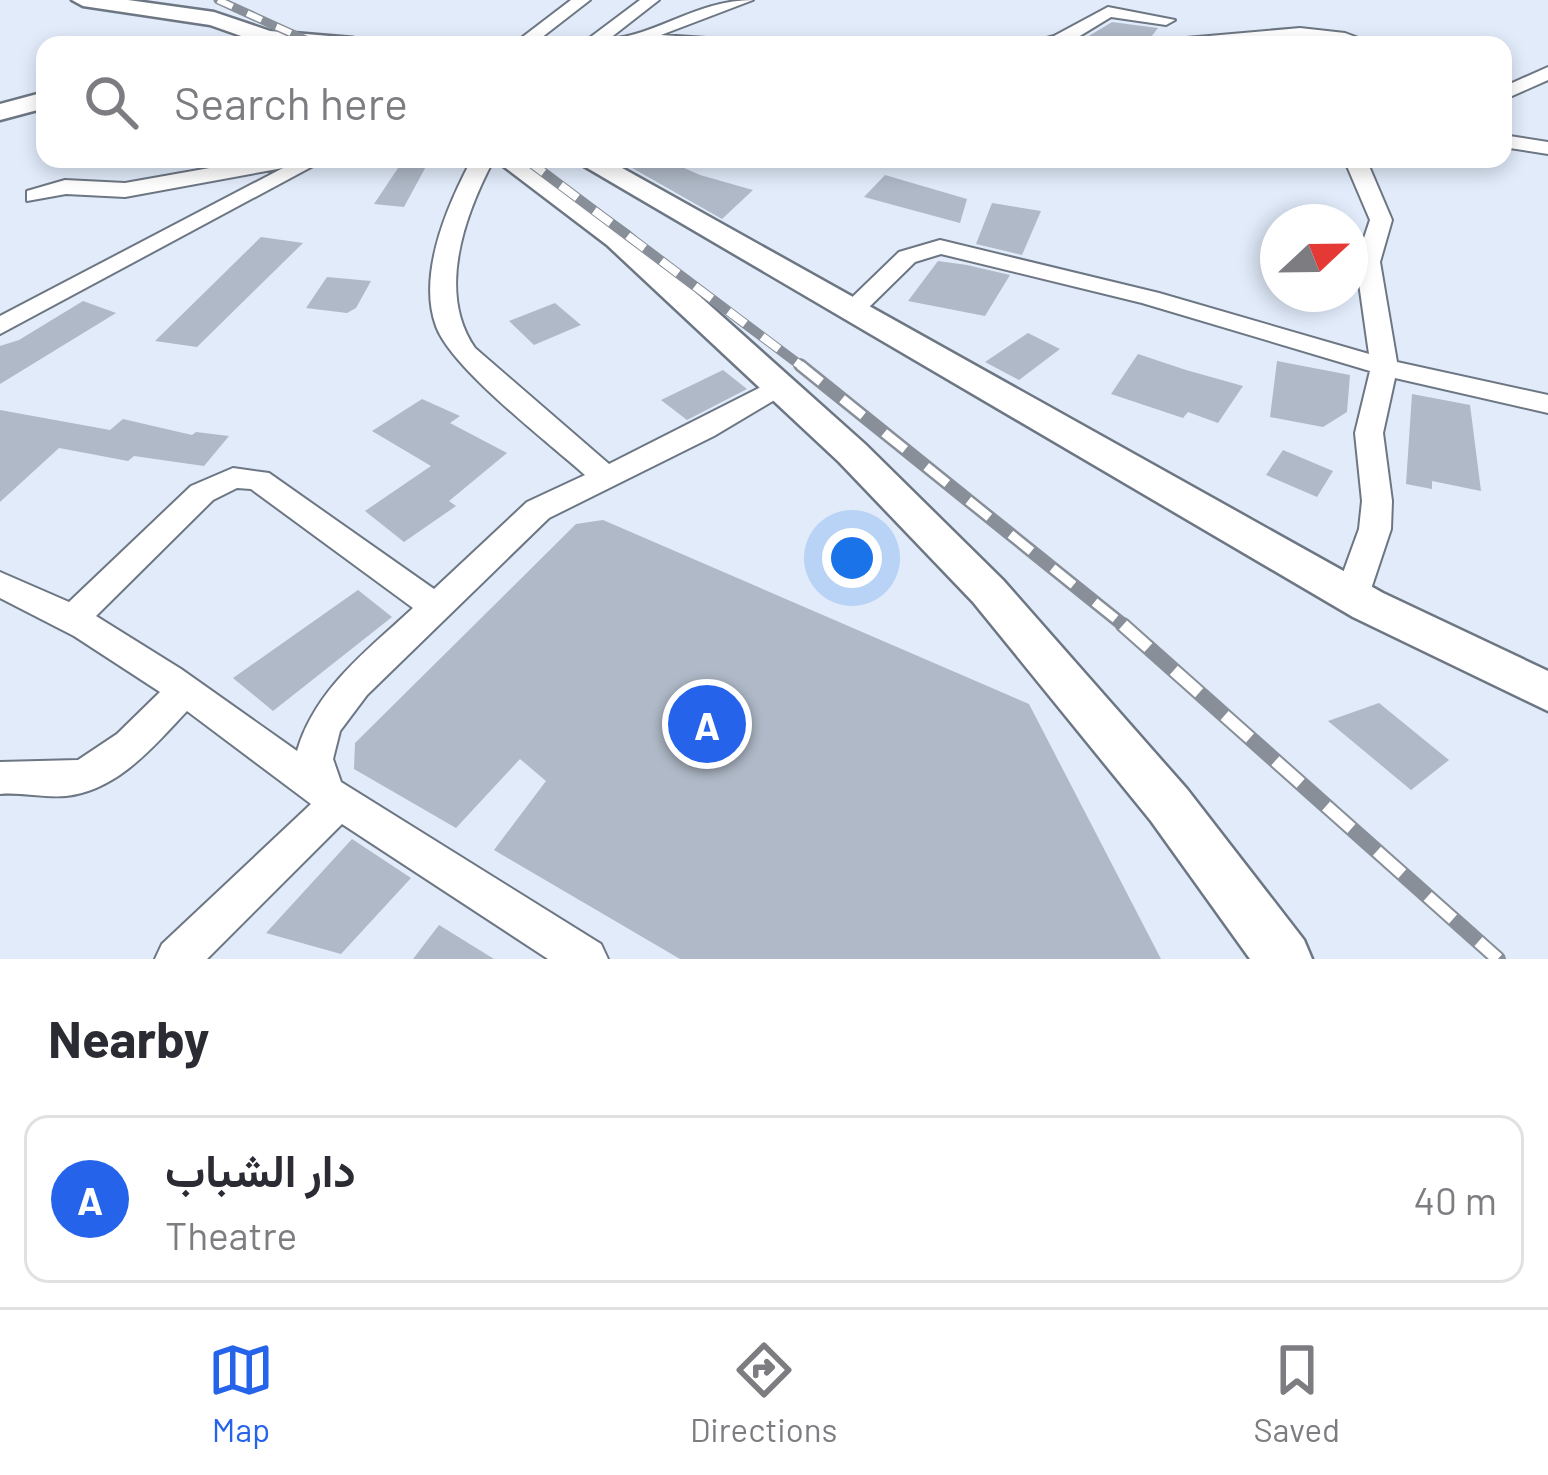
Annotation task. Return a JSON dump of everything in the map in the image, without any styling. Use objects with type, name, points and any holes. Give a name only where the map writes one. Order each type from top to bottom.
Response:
[{"type":"street","points":[[82,0],[214,19],[263,36]]},
{"type":"street","points":[[533,36],[582,0]]},
{"type":"street","points":[[605,36],[651,0]]},
{"type":"street","points":[[644,36],[704,11],[746,0]]},
{"type":"street","points":[[1145,0],[1179,36]]},
{"type":"street","points":[[1067,36],[1108,12],[1166,20]]},
{"type":"street","points":[[1254,36],[1297,31],[1342,36]]},
{"type":"street","points":[[1512,90],[1548,74]]},
{"type":"street","points":[[0,112],[36,102]]},
{"type":"street","points":[[1512,142],[1548,148]]},
{"type":"street","points":[[35,196],[65,187],[125,190],[254,168]]},
{"type":"street","points":[[0,326],[282,168]]},
{"type":"street","points":[[478,168],[463,192],[453,231],[445,304],[449,328],[466,352],[604,476]]},
{"type":"street","points":[[520,168],[618,239],[852,453],[988,591],[1078,692],[1284,959]]},
{"type":"street","points":[[602,168],[1352,596],[1548,692]]},
{"type":"street","points":[[1352,596],[1375,529],[1377,501],[1369,433],[1384,367],[1368,262],[1381,220],[1359,168]]},
{"type":"street","points":[[853,309],[907,257],[940,247],[1150,298],[1384,367],[1548,404]]},
{"type":"street","points":[[333,798],[314,759],[323,726],[354,685],[538,510],[779,388]]},
{"type":"street","points":[[73,618],[202,493],[233,478],[258,480],[436,607]]},
{"type":"street","points":[[0,584],[73,618],[333,798],[586,959]]},
{"type":"street","points":[[0,778],[24,774],[72,779],[106,764],[183,692]]},
{"type":"street","points":[[178,959],[333,798]]},
{"type":"building","points":[[1112,22],[1158,28],[1152,36],[1089,36]]},
{"type":"building","points":[[398,168],[425,168],[404,207],[374,204]]},
{"type":"building","points":[[632,168],[684,168],[753,190],[722,219]]},
{"type":"building","points":[[885,175],[967,199],[960,223],[864,197]]},
{"type":"building","points":[[992,203],[1041,211],[1022,255],[976,244]]},
{"type":"building","points":[[261,237],[303,243],[197,347],[155,341]]},
{"type":"building","points":[[938,261],[1010,275],[985,316],[908,301]]},
{"type":"building","points":[[327,277],[371,281],[356,308],[347,313],[306,308]]},
{"type":"building","points":[[83,301],[116,313],[0,384],[0,346],[19,340]]},
{"type":"building","points":[[555,303],[581,325],[534,345],[509,321]]},
{"type":"building","points":[[1028,333],[1060,349],[1019,380],[985,362]]},
{"type":"building","points":[[1138,354],[1243,386],[1218,423],[1188,412],[1183,418],[1111,394]]},
{"type":"building","points":[[1277,361],[1350,375],[1347,412],[1323,427],[1270,417]]},
{"type":"building","points":[[723,370],[747,389],[687,420],[661,400]]},
{"type":"building","points":[[1412,394],[1470,405],[1481,491],[1432,481],[1432,489],[1406,484]]},
{"type":"building","points":[[422,399],[460,416],[450,423],[507,453],[449,501],[456,506],[404,542],[365,511],[431,466],[372,431]]},
{"type":"building","points":[[0,410],[110,430],[123,419],[192,435],[229,436],[204,466],[134,456],[128,461],[59,448],[0,502]]},
{"type":"building","points":[[1283,450],[1333,471],[1317,497],[1266,475]]},
{"type":"building","points":[[603,520],[1029,704],[1161,959],[680,959],[494,850],[546,781],[520,759],[456,828],[354,769],[355,743],[576,524]]},
{"type":"building","points":[[358,590],[392,617],[273,711],[233,678]]},
{"type":"building","points":[[1379,703],[1449,760],[1411,790],[1328,721]]},
{"type":"building","points":[[352,839],[411,878],[341,954],[266,933]]},
{"type":"building","points":[[439,925],[494,959],[413,959]]},
{"type":"railway","points":[[218,0],[297,36]]},
{"type":"railway","points":[[538,168],[804,368]]},
{"type":"railway","points":[[800,365],[1127,628]]},
{"type":"railway","points":[[1123,625],[1498,959]]},
{"type":"place","name":"دار الشباب","points":[[707,724]]}]
